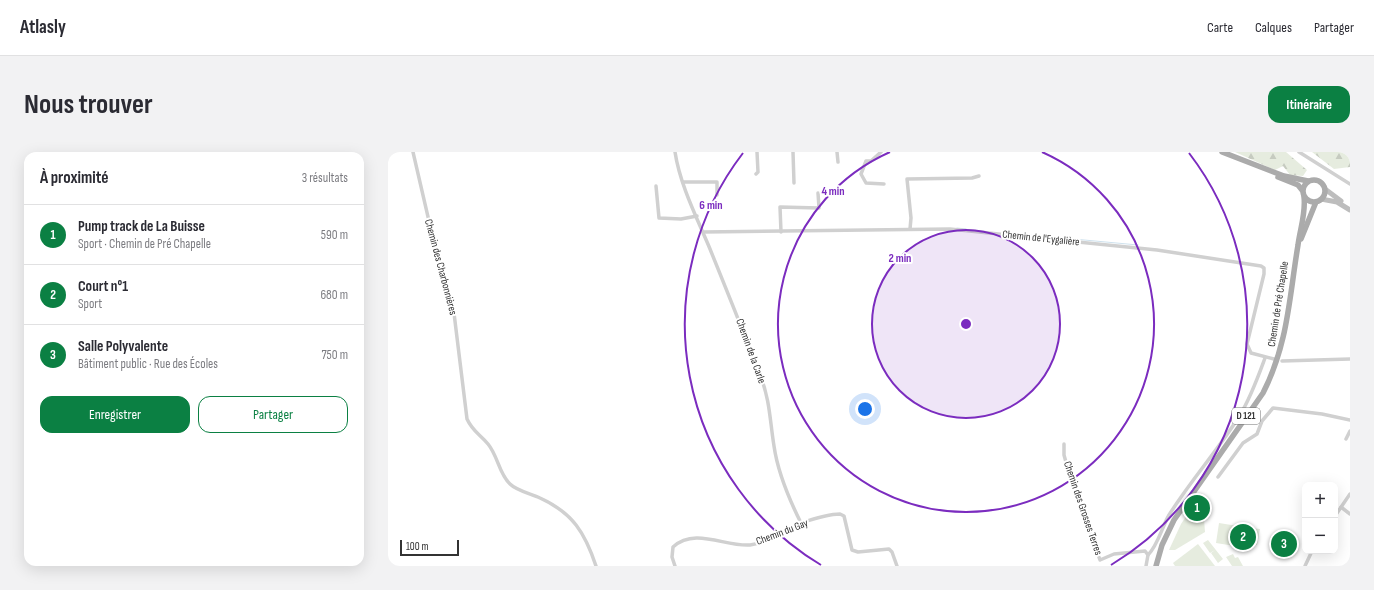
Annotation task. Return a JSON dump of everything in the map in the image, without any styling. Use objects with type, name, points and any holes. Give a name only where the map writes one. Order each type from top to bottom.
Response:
[{"type":"main road","points":[[1222,152],[1265,170],[1286,182],[1298,185],[1302,190],[1304,197],[1311,202],[1337,202],[1350,209]]},
{"type":"main road","points":[[1265,170],[1308,181],[1319,181],[1325,189],[1350,209]]},
{"type":"main road","points":[[1302,190],[1308,181]]},
{"type":"main road","points":[[1318,201],[1325,189]]},
{"type":"main road","name":"Chemin de Pré Chapelle","points":[[1156,566],[1162,545],[1174,520],[1263,393],[1273,372],[1283,340],[1297,251],[1306,208],[1304,197]]},
{"type":"main road","name":"Chemin de Pré Chapelle","points":[[1297,251],[1318,201]]},
{"type":"street","name":"Chemin des Charbonnières","points":[[413,152],[438,260],[453,305],[468,419],[472,429],[489,445],[510,485],[553,504],[571,517],[589,545],[596,566]]},
{"type":"street","name":"Chemin de la Carle","points":[[675,152],[683,182],[730,296],[760,375],[768,400],[774,448],[780,474],[790,502],[801,523]]},
{"type":"street","points":[[756,152],[758,172],[756,174]]},
{"type":"street","points":[[793,152],[794,183]]},
{"type":"street","points":[[837,152],[838,162]]},
{"type":"street","points":[[881,152],[871,161],[866,161],[861,174],[866,183],[884,184]]},
{"type":"street","points":[[1299,152],[1350,184]]},
{"type":"street","points":[[910,229],[911,218],[906,179],[972,178],[979,176]]},
{"type":"street","points":[[683,182],[717,182],[717,195]]},
{"type":"street","points":[[656,186],[659,218],[681,219],[696,216]]},
{"type":"street","points":[[781,232],[780,207],[819,208],[818,193]]},
{"type":"street","name":"Chemin de l'Eygalière","points":[[703,232],[950,229],[1125,247],[1261,266],[1264,268],[1264,274],[1247,344],[1251,354],[1274,359]]},
{"type":"street","points":[[1146,566],[1148,555],[1153,550],[1158,536],[1169,516],[1240,416],[1265,358]]},
{"type":"street","points":[[1282,361],[1350,360]]},
{"type":"street","points":[[1218,477],[1242,443],[1257,434],[1262,421],[1273,408],[1322,414],[1350,420]]},
{"type":"street","points":[[1346,439],[1350,431]]},
{"type":"street","name":"Chemin des Grosses Terres","points":[[1064,444],[1064,455],[1071,480],[1100,560],[1114,554],[1145,551],[1148,555]]},
{"type":"street","points":[[1338,512],[1350,494]]},
{"type":"street","points":[[1341,507],[1350,514]]},
{"type":"street","name":"Chemin du Gay","points":[[675,566],[672,556],[673,547],[678,543],[694,538],[710,538],[750,545],[769,539],[801,523],[840,514],[844,516],[852,550],[858,552],[889,549],[892,552],[897,566]]},
{"type":"street","points":[[1305,566],[1311,554]]},
{"type":"green space","points":[[1235,152],[1286,152],[1307,170],[1303,176],[1290,175],[1283,166],[1275,170]]},
{"type":"green space","points":[[1312,152],[1350,152],[1350,167],[1334,169]]},
{"type":"green space","points":[[1202,493],[1205,532],[1175,550],[1169,550],[1181,524]]},
{"type":"green space","points":[[1219,523],[1250,528],[1247,548],[1216,543]]},
{"type":"green space","points":[[1251,528],[1260,529],[1257,545],[1249,543]]},
{"type":"green space","points":[[1208,540],[1223,559],[1218,563],[1211,553],[1215,550],[1210,553],[1203,543]]},
{"type":"green space","points":[[1198,544],[1215,566],[1175,566],[1173,563]]},
{"type":"green space","points":[[1233,554],[1235,558],[1238,557],[1243,566],[1232,566],[1226,557]]},
{"type":"waterway","points":[[957,228],[966,229]]},
{"type":"waterway","points":[[1009,233],[1138,245]]},
{"type":"place","name":"Pump track de La Buisse","points":[[1197,508]]},
{"type":"place","name":"Court n°1","points":[[1243,537]]},
{"type":"place","name":"Salle Polyvalente","points":[[1284,544]]}]
